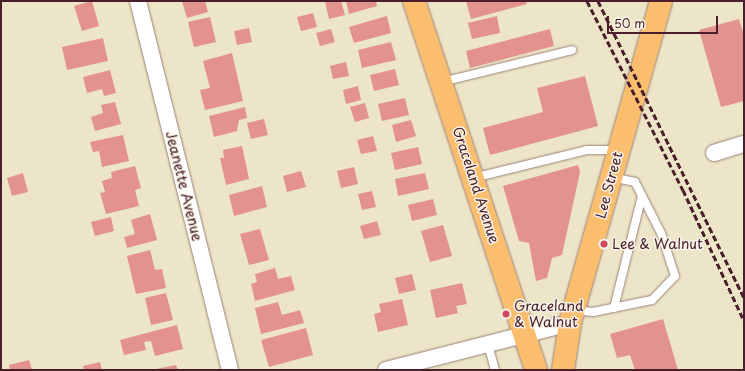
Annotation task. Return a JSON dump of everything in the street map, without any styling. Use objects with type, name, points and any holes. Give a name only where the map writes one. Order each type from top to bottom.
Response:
[{"type":"main road","name":"Graceland Avenue","points":[[414,1],[526,335],[536,370]]},
{"type":"main road","name":"Lee Street","points":[[563,370],[572,316],[661,1]]},
{"type":"street","name":"Jeanette Avenue","points":[[138,1],[230,370]]},
{"type":"street","points":[[714,153],[744,144]]},
{"type":"street","points":[[386,370],[526,335],[572,316]]},
{"type":"lane","points":[[442,82],[572,50]]},
{"type":"lane","points":[[473,178],[587,150],[619,150]]},
{"type":"lane","points":[[572,316],[652,300],[675,276],[661,233],[635,182],[612,177]]},
{"type":"lane","points":[[614,308],[642,196]]},
{"type":"lane","points":[[488,344],[495,370]]},
{"type":"building","points":[[92,1],[99,26],[82,31],[74,6]]},
{"type":"building","points":[[182,1],[205,1],[208,12],[187,18]]},
{"type":"building","points":[[325,1],[341,1],[345,15],[329,19]]},
{"type":"building","points":[[346,1],[376,1],[377,6],[349,14]]},
{"type":"building","points":[[466,1],[526,1],[527,4],[471,19]]},
{"type":"building","points":[[313,13],[317,27],[301,31],[297,17]]},
{"type":"building","points":[[387,16],[391,33],[354,43],[349,27]]},
{"type":"building","points":[[497,16],[500,33],[472,39],[468,23]]},
{"type":"building","points":[[210,17],[216,42],[194,47],[188,22]]},
{"type":"building","points":[[739,19],[744,35],[744,101],[721,107],[699,30]]},
{"type":"building","points":[[249,28],[252,42],[237,45],[234,31]]},
{"type":"building","points":[[331,29],[335,42],[320,46],[316,33]]},
{"type":"building","points":[[550,29],[554,46],[470,68],[466,51]]},
{"type":"building","points":[[103,38],[108,61],[67,70],[62,47]]},
{"type":"building","points":[[391,42],[396,60],[362,68],[358,50]]},
{"type":"building","points":[[232,53],[243,101],[205,110],[200,90],[210,88],[203,61]]},
{"type":"building","points":[[346,62],[349,76],[333,79],[330,66]]},
{"type":"building","points":[[395,69],[399,85],[374,91],[370,75]]},
{"type":"building","points":[[110,70],[116,93],[104,96],[102,89],[87,93],[83,77]]},
{"type":"building","points":[[585,76],[598,126],[490,155],[483,128],[543,112],[537,88]]},
{"type":"building","points":[[358,86],[361,100],[346,104],[343,90]]},
{"type":"building","points":[[405,98],[409,115],[382,121],[378,104]]},
{"type":"building","points":[[115,102],[121,124],[95,131],[91,117],[103,113],[101,105]]},
{"type":"building","points":[[365,103],[369,118],[355,122],[350,107]]},
{"type":"building","points":[[245,107],[247,118],[239,120],[237,131],[214,137],[209,116]]},
{"type":"building","points":[[264,119],[268,135],[251,139],[247,123]]},
{"type":"building","points":[[411,120],[416,136],[396,142],[392,125]]},
{"type":"building","points":[[123,135],[129,161],[102,167],[99,151],[93,152],[90,142]]},
{"type":"building","points":[[373,136],[377,151],[361,154],[357,140]]},
{"type":"building","points":[[242,146],[249,179],[226,185],[220,158],[224,158],[223,150]]},
{"type":"building","points":[[418,147],[422,164],[395,170],[391,153]]},
{"type":"building","points":[[578,165],[580,172],[562,255],[552,258],[547,278],[536,281],[529,243],[519,241],[503,186]]},
{"type":"building","points":[[135,166],[141,188],[135,190],[139,206],[106,214],[100,193],[105,192],[102,181],[112,178],[111,172]]},
{"type":"building","points":[[354,167],[358,184],[341,188],[337,171]]},
{"type":"building","points":[[301,171],[306,187],[287,192],[283,176]]},
{"type":"building","points":[[23,173],[28,192],[12,196],[7,178]]},
{"type":"building","points":[[425,173],[429,189],[398,196],[395,179]]},
{"type":"building","points":[[262,186],[267,207],[234,216],[229,195]]},
{"type":"building","points":[[372,191],[376,207],[362,210],[358,194]]},
{"type":"building","points":[[433,199],[437,215],[412,221],[408,205]]},
{"type":"building","points":[[150,214],[157,240],[127,248],[124,237],[135,234],[131,220]]},
{"type":"building","points":[[111,217],[114,231],[95,236],[91,222]]},
{"type":"building","points":[[377,221],[381,235],[364,239],[360,226]]},
{"type":"building","points":[[443,225],[452,256],[430,262],[421,231]]},
{"type":"building","points":[[260,229],[269,260],[249,265],[240,234]]},
{"type":"building","points":[[150,250],[155,270],[162,269],[166,288],[136,294],[127,256]]},
{"type":"building","points":[[275,268],[278,279],[291,276],[295,290],[255,301],[251,284],[257,282],[255,274]]},
{"type":"building","points":[[412,274],[416,290],[399,294],[395,278]]},
{"type":"building","points":[[462,283],[467,304],[456,306],[458,313],[436,318],[430,290]]},
{"type":"building","points":[[166,293],[173,320],[151,325],[145,298]]},
{"type":"building","points":[[402,299],[408,325],[378,332],[374,314],[381,312],[379,304]]},
{"type":"building","points":[[278,302],[282,315],[300,310],[304,323],[261,334],[255,308]]},
{"type":"building","points":[[663,319],[678,370],[635,370],[630,355],[617,358],[610,334]]},
{"type":"building","points":[[177,325],[183,349],[155,356],[151,341],[144,342],[146,350],[124,355],[120,340]]},
{"type":"building","points":[[306,328],[313,355],[269,367],[261,340]]},
{"type":"building","points":[[29,360],[32,370],[10,370],[9,365]]},
{"type":"building","points":[[100,362],[102,370],[84,370],[83,366]]},
{"type":"building","points":[[176,365],[178,370],[156,370],[156,369]]},
{"type":"railway","points":[[587,1],[683,190],[744,321]]},
{"type":"railway","points":[[598,1],[744,298]]},
{"type":"place","name":"Lee & Walnut","points":[[604,244]]},
{"type":"place","name":"Graceland & Walnut","points":[[506,314]]}]
